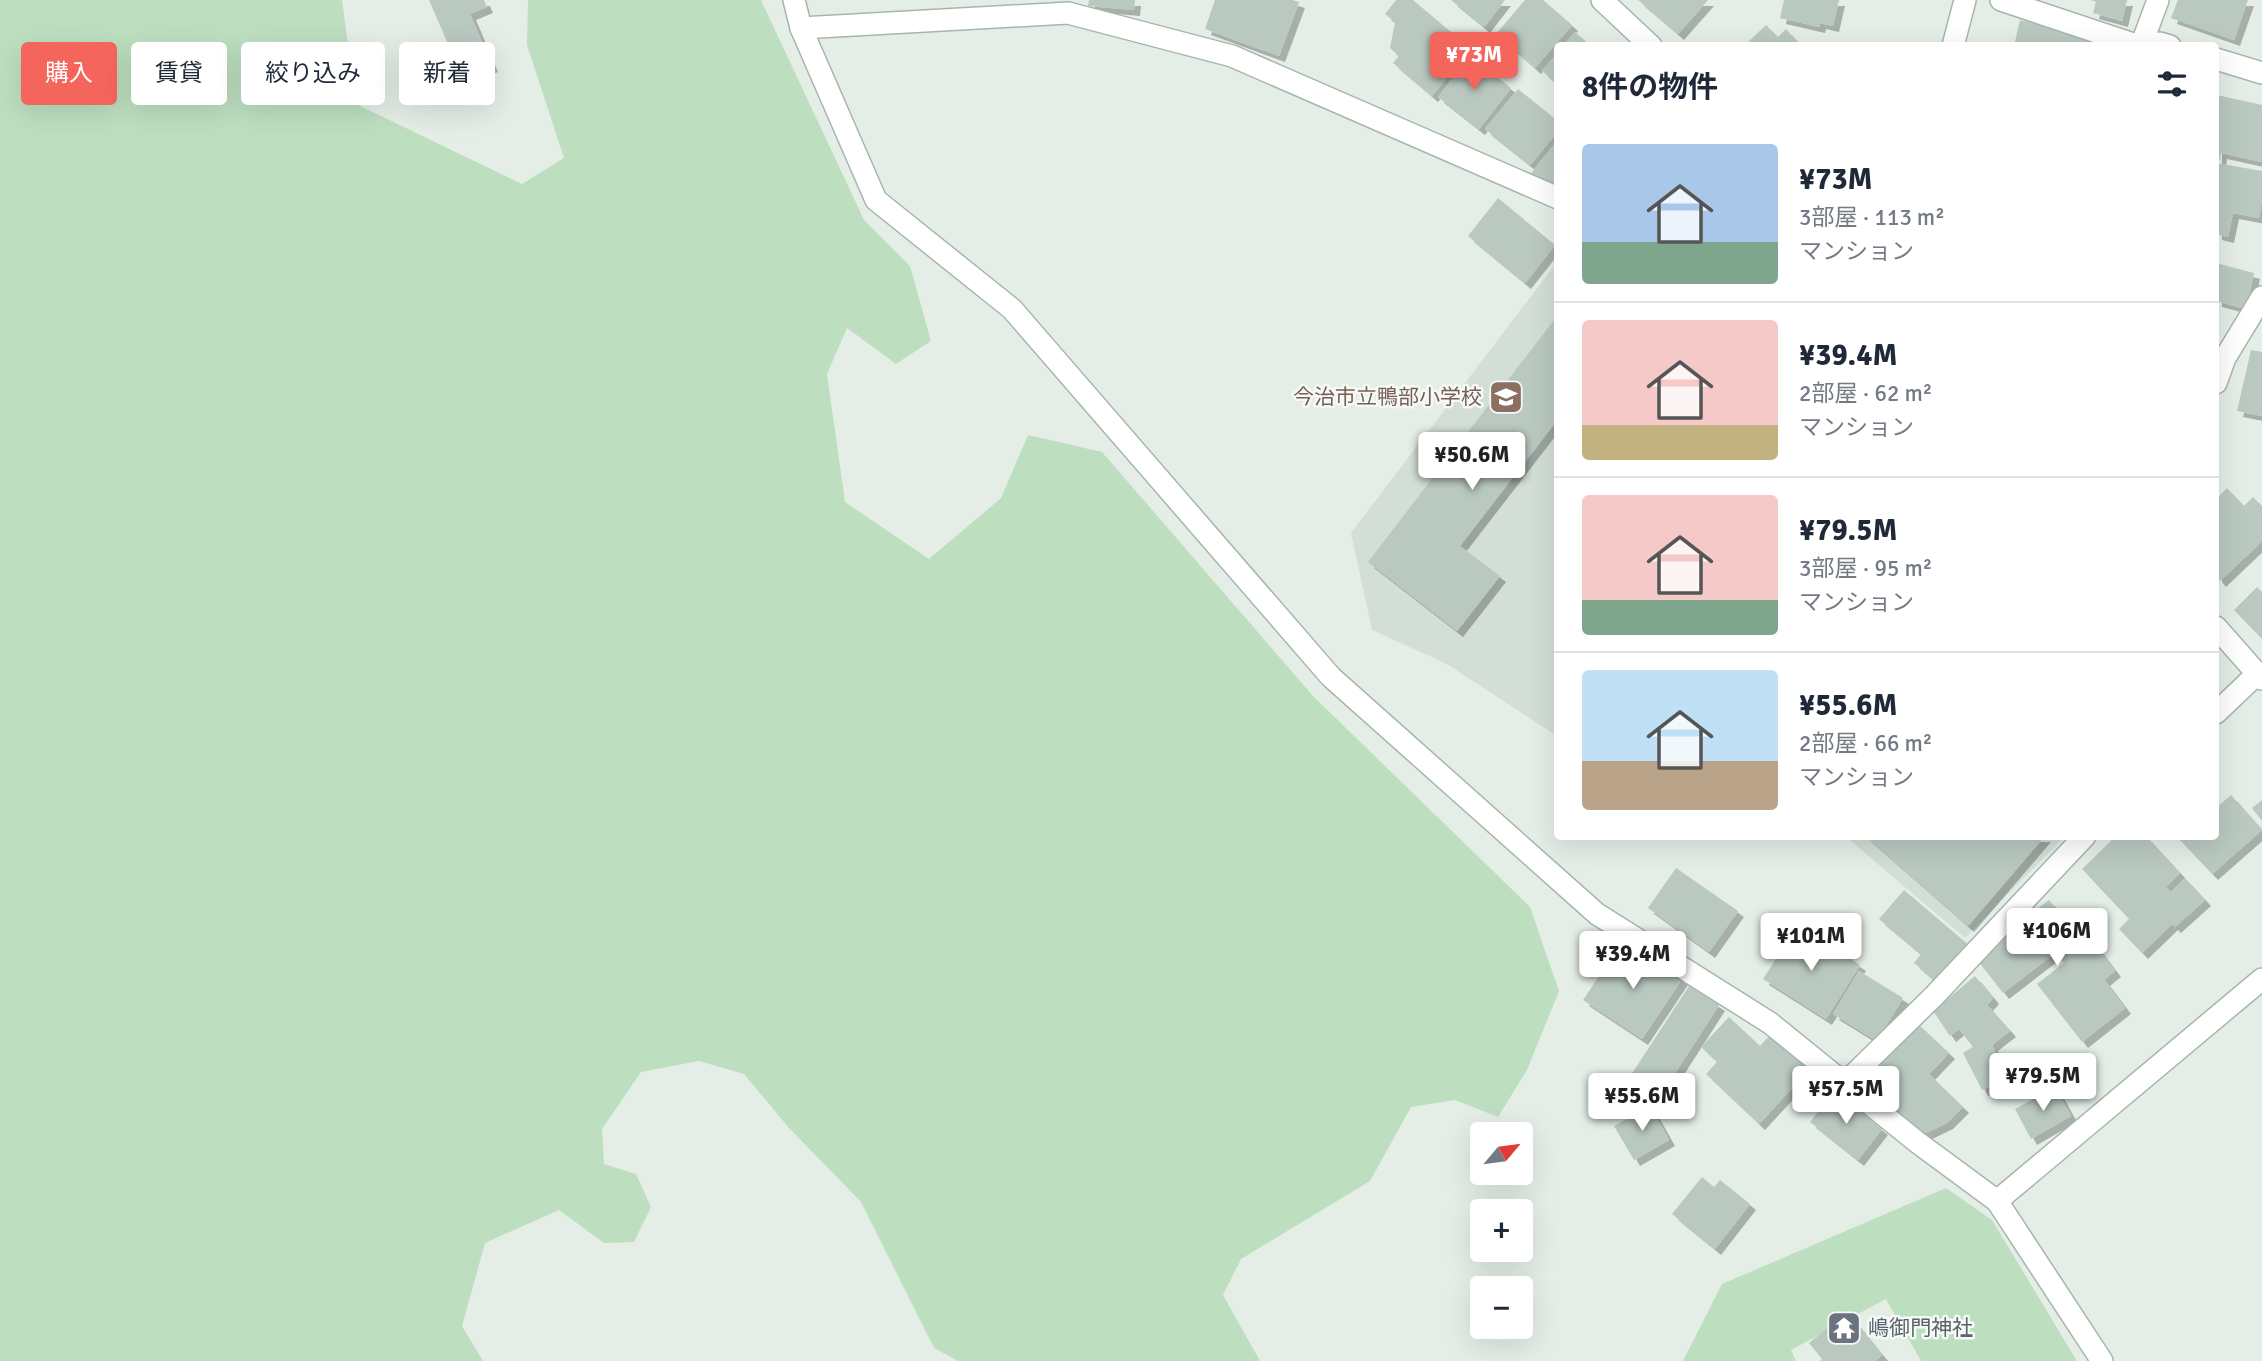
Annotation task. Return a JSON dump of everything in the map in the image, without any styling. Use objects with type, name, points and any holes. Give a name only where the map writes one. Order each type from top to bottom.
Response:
[{"type":"street","points":[[794,0],[802,28],[876,200],[1012,309],[1331,677],[1597,914],[1770,1023],[1917,1142],[1997,1201],[2102,1361]]},
{"type":"street","points":[[1602,0],[1647,42]]},
{"type":"street","points":[[2001,0],[2130,42]]},
{"type":"street","points":[[2143,42],[2158,0]]},
{"type":"street","points":[[1953,42],[1958,2]]},
{"type":"street","points":[[802,28],[1068,13],[1232,56],[1554,196]]},
{"type":"street","points":[[2219,60],[2262,73]]},
{"type":"street","points":[[2219,375],[2225,358],[2262,297]]},
{"type":"street","points":[[2219,630],[2260,677],[2219,711]]},
{"type":"street","points":[[1845,1083],[1934,996],[2081,840]]},
{"type":"street","points":[[1997,1201],[2262,979]]},
{"type":"shaded area","name":"今治市立鴨部小学校","points":[[1554,266],[1554,734],[1447,664],[1372,630],[1351,533]]},
{"type":"shaded area","points":[[1850,840],[2061,840],[1965,938]]},
{"type":"green space","points":[[0,0],[342,0],[348,42],[241,42],[241,105],[358,105],[522,184],[564,158],[527,45],[528,0],[761,0],[864,220],[910,266],[931,341],[896,364],[847,328],[827,374],[845,502],[929,559],[1001,498],[1028,435],[1102,452],[1313,696],[1530,907],[1559,991],[1527,1070],[1498,1117],[1455,1100],[1411,1107],[1370,1181],[1241,1259],[1223,1295],[1260,1361],[958,1361],[934,1348],[861,1202],[789,1128],[744,1074],[699,1061],[641,1072],[602,1129],[604,1164],[636,1174],[651,1207],[634,1242],[604,1243],[559,1210],[485,1243],[462,1326],[483,1361],[0,1361]]},
{"type":"green space","points":[[1946,1188],[1992,1220],[2077,1361],[1921,1361],[1886,1299],[1791,1350],[1796,1361],[1683,1361],[1722,1284]]},
{"type":"building","points":[[429,0],[484,0],[487,7],[470,14],[482,42],[447,42]]},
{"type":"building","points":[[1089,0],[1135,0],[1134,10],[1088,6]]},
{"type":"building","points":[[1215,0],[1299,2],[1279,56],[1205,29]]},
{"type":"building","points":[[1396,0],[1413,0],[1470,48],[1432,96],[1393,63],[1399,56],[1390,48],[1395,22],[1385,14]]},
{"type":"building","points":[[1451,0],[1505,0],[1484,27]]},
{"type":"building","points":[[1525,0],[1543,0],[1572,25],[1557,42],[1554,42],[1554,46],[1535,68],[1496,34]]},
{"type":"building","points":[[1638,0],[1708,0],[1678,34]]},
{"type":"building","points":[[1784,0],[1839,0],[1833,26],[1820,23],[1819,27],[1780,18]]},
{"type":"building","points":[[2091,0],[2127,0],[2122,21],[2093,13],[2096,2]]},
{"type":"building","points":[[2178,0],[2248,0],[2234,40],[2171,18]]},
{"type":"building","points":[[2020,20],[2114,42],[2015,42]]},
{"type":"building","points":[[1766,25],[1778,37],[1786,29],[1797,42],[1748,42]]},
{"type":"building","points":[[1575,32],[1586,42],[1566,42]]},
{"type":"building","points":[[1470,56],[1511,88],[1479,129],[1438,97]]},
{"type":"building","points":[[1554,57],[1554,81],[1542,71]]},
{"type":"building","points":[[1518,89],[1554,118],[1554,136],[1530,165],[1485,129]]},
{"type":"building","points":[[2219,95],[2262,105],[2262,162],[2221,153],[2220,160]]},
{"type":"building","points":[[1554,145],[1554,184],[1547,192],[1528,177]]},
{"type":"building","points":[[2219,164],[2262,171],[2259,218],[2233,213],[2228,237],[2219,235]]},
{"type":"building","points":[[1498,198],[1554,246],[1525,283],[1468,236]]},
{"type":"building","points":[[2219,264],[2254,273],[2246,309],[2219,302]]},
{"type":"building","points":[[1554,320],[1554,424],[1460,546],[1500,576],[1457,631],[1368,562]]},
{"type":"building","points":[[2251,350],[2262,352],[2262,416],[2237,411]]},
{"type":"building","points":[[2227,488],[2244,506],[2253,497],[2262,506],[2262,541],[2220,581],[2219,580],[2219,496]]},
{"type":"building","points":[[2257,587],[2262,592],[2262,639],[2234,610]]},
{"type":"building","points":[[2231,795],[2262,830],[2212,874],[2180,840],[2219,840],[2219,805]]},
{"type":"building","points":[[2262,800],[2262,821],[2252,808]]},
{"type":"building","points":[[1870,840],[2042,840],[1968,926]]},
{"type":"building","points":[[2112,840],[2150,840],[2180,873],[2166,887],[2171,892],[2185,878],[2205,900],[2175,927],[2172,924],[2142,953],[2119,929],[2129,919],[2082,869]]},
{"type":"building","points":[[1676,868],[1738,911],[1709,952],[1648,908]]},
{"type":"building","points":[[1904,890],[1970,946],[1939,984],[1914,963],[1921,954],[1879,919]]},
{"type":"building","points":[[2049,900],[2071,927],[2078,922],[2115,971],[2104,980],[2125,1008],[2082,1042],[2037,984],[2064,963],[2055,953],[2003,993],[1975,957]]},
{"type":"building","points":[[1784,928],[1826,955],[1831,946],[1860,965],[1826,1019],[1763,979],[1783,948],[1774,943]]},
{"type":"building","points":[[1617,949],[1636,961],[1642,953],[1682,979],[1642,1039],[1583,1000]]},
{"type":"building","points":[[1859,971],[1903,998],[1877,1041],[1833,1014]]},
{"type":"building","points":[[1975,976],[1993,998],[1987,1005],[2010,1031],[1992,1045],[2007,1077],[1982,1090],[1963,1053],[1973,1047],[1959,1029],[1950,1036],[1933,1011]]},
{"type":"building","points":[[1689,986],[1719,1005],[1661,1095],[1631,1075]]},
{"type":"building","points":[[1729,1017],[1760,1046],[1771,1034],[1809,1070],[1759,1124],[1706,1074],[1717,1062],[1701,1047]]},
{"type":"building","points":[[1917,1023],[1949,1053],[1929,1074],[1963,1107],[1947,1123],[1922,1135],[1864,1079]]},
{"type":"building","points":[[2055,1087],[2071,1116],[2031,1139],[2015,1109]]},
{"type":"building","points":[[1834,1091],[1882,1129],[1858,1160],[1810,1122]]},
{"type":"building","points":[[1650,1106],[1669,1140],[1634,1160],[1614,1126]]},
{"type":"building","points":[[1702,1177],[1714,1187],[1720,1180],[1750,1204],[1715,1249],[1672,1214]]},
{"type":"building","name":"嶋御門神社","points":[[1847,1312],[1882,1355],[1875,1361],[1820,1361],[1822,1359],[1809,1343]]},
{"type":"place","name":"今治市立鴨部小学校","points":[[1506,397]]},
{"type":"place","name":"嶋御門神社","points":[[1844,1328]]}]
